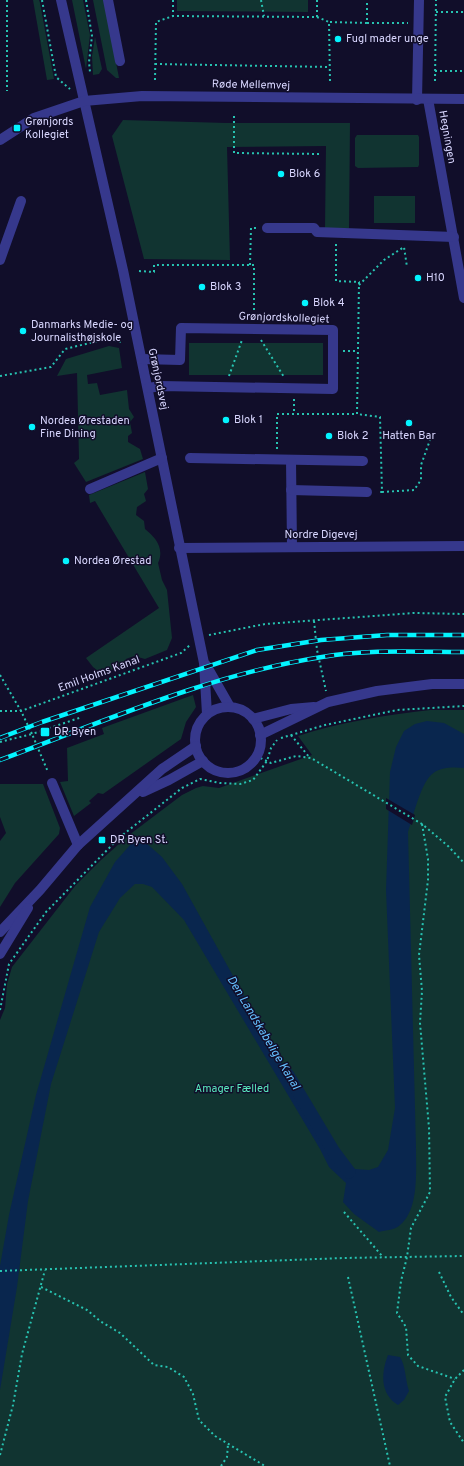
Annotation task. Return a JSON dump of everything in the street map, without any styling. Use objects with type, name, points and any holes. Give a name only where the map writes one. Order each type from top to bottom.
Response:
[{"type":"street","name":"Grønjordsvej","points":[[61,0],[148,388],[179,548],[204,663],[207,714]]},
{"type":"street","points":[[108,0],[120,61]]},
{"type":"street","points":[[417,100],[418,0]]},
{"type":"street","name":"Røde Mellemvej","points":[[0,140],[34,118],[84,101],[142,96],[417,100],[464,99]]},
{"type":"street","name":"Hegningen","points":[[428,99],[464,298]]},
{"type":"street","points":[[0,260],[21,201]]},
{"type":"street","points":[[267,228],[314,228],[317,232],[454,237]]},
{"type":"street","name":"Grønjordskollegiet","points":[[142,359],[180,360],[180,328],[333,330],[333,389],[161,386],[148,388]]},
{"type":"street","points":[[90,489],[162,458]]},
{"type":"street","points":[[190,458],[363,461]]},
{"type":"street","points":[[291,460],[292,547]]},
{"type":"street","points":[[291,490],[367,492]]},
{"type":"street","name":"Nordre Digevej","points":[[179,548],[464,546]]},
{"type":"street","name":"Grønjordsvej","points":[[204,663],[230,707]]},
{"type":"street","points":[[260,735],[328,702],[377,691],[432,684],[464,684]]},
{"type":"street","points":[[253,719],[291,709],[318,706]]},
{"type":"street","points":[[230,707],[239,708],[253,719],[260,735],[260,744],[256,756],[248,765],[233,772],[216,770],[203,761],[196,746],[197,729],[207,714],[218,709],[230,707]]},
{"type":"street","points":[[0,932],[40,890],[78,845],[112,813],[136,795],[162,769],[196,746]]},
{"type":"street","points":[[136,795],[169,780],[203,761]]},
{"type":"street","points":[[52,783],[78,845]]},
{"type":"street","points":[[0,954],[40,890]]},
{"type":"path","points":[[7,0],[7,91]]},
{"type":"path","points":[[42,0],[56,77],[84,101]]},
{"type":"path","points":[[86,0],[92,36],[89,62],[91,77]]},
{"type":"path","points":[[172,16],[173,0]]},
{"type":"path","points":[[261,0],[264,16]]},
{"type":"path","points":[[317,0],[317,17]]},
{"type":"path","points":[[367,0],[367,23]]},
{"type":"path","points":[[435,81],[436,0]]},
{"type":"path","points":[[436,12],[464,12]]},
{"type":"path","points":[[155,80],[156,22],[172,16],[317,17],[329,22],[418,24]]},
{"type":"path","points":[[329,22],[330,81]]},
{"type":"path","points":[[155,64],[330,67]]},
{"type":"path","points":[[435,71],[464,71]]},
{"type":"path","points":[[234,116],[234,153],[321,154]]},
{"type":"path","points":[[250,265],[251,228],[267,228]]},
{"type":"path","points":[[336,241],[336,281],[359,282],[359,285]]},
{"type":"path","points":[[357,414],[359,285],[384,260],[404,247],[407,267]]},
{"type":"path","points":[[139,271],[154,272],[154,265],[254,265],[251,329],[224,388]]},
{"type":"path","points":[[251,329],[292,389],[294,414]]},
{"type":"path","points":[[0,376],[51,367],[65,350],[106,339],[123,342]]},
{"type":"path","points":[[333,351],[358,351]]},
{"type":"path","points":[[277,460],[277,414],[357,414],[380,417],[382,492]]},
{"type":"path","points":[[367,492],[414,490],[421,480],[421,465],[430,440]]},
{"type":"path","points":[[198,638],[224,631],[265,624],[414,613],[464,614]]},
{"type":"path","points":[[314,620],[317,650],[328,702]]},
{"type":"path","name":"Emil Holms Kanal","points":[[0,711],[21,711],[181,653],[198,638]]},
{"type":"path","points":[[0,675],[21,711],[52,783]]},
{"type":"path","points":[[0,1010],[10,964],[46,912],[120,837],[182,788],[200,779],[220,783],[240,784],[253,780],[267,762],[271,748],[277,740],[325,725],[397,710],[464,706]]},
{"type":"path","points":[[0,742],[32,734],[82,717]]},
{"type":"path","points":[[291,735],[311,758],[422,824],[448,846],[464,863]]},
{"type":"path","points":[[256,756],[271,763],[296,756],[311,758]]},
{"type":"path","points":[[422,824],[428,859],[428,880],[419,955],[422,991],[420,1023],[429,1128],[430,1192],[411,1228],[407,1257],[401,1281],[397,1313],[406,1327],[408,1355],[418,1366],[455,1379]]},
{"type":"path","points":[[344,1212],[383,1258]]},
{"type":"path","points":[[0,1271],[464,1256]]},
{"type":"path","points":[[0,1455],[13,1405],[22,1354],[45,1270]]},
{"type":"path","points":[[439,1272],[451,1297],[464,1315]]},
{"type":"path","points":[[348,1277],[390,1466]]},
{"type":"path","points":[[41,1288],[88,1310],[100,1321],[120,1333],[154,1365],[168,1367],[184,1377],[193,1394],[199,1420],[215,1436],[265,1466]]},
{"type":"path","points":[[464,1370],[455,1379],[445,1397],[450,1422],[464,1443]]},
{"type":"path","points":[[221,1466],[227,1457],[228,1444]]},
{"type":"green space","points":[[33,0],[39,0],[40,3],[54,79],[47,80]]},
{"type":"green space","points":[[72,0],[83,0],[90,35],[86,69]]},
{"type":"green space","points":[[93,0],[104,0],[119,78],[116,78],[107,70]]},
{"type":"green space","points":[[177,0],[308,0],[308,12],[177,11]]},
{"type":"green space","points":[[95,37],[102,69],[99,74],[93,75],[92,56]]},
{"type":"green space","points":[[123,120],[226,123],[350,123],[349,228],[325,228],[326,146],[227,147],[230,260],[144,259],[112,136]]},
{"type":"green space","points":[[357,135],[418,135],[418,167],[358,168],[355,166],[355,138]]},
{"type":"green space","points":[[374,196],[415,196],[415,223],[374,223]]},
{"type":"green space","points":[[189,343],[323,343],[323,375],[189,375]]},
{"type":"green space","points":[[109,346],[119,348],[122,368],[87,375],[88,384],[97,383],[100,395],[127,390],[129,409],[134,417],[130,422],[132,433],[128,436],[128,442],[140,449],[143,459],[86,482],[74,463],[79,459],[77,373],[57,376],[66,359]]},
{"type":"green space","points":[[145,472],[148,489],[144,494],[146,501],[137,507],[136,515],[144,521],[145,529],[155,539],[160,548],[160,558],[158,563],[162,580],[167,590],[172,638],[167,650],[145,659],[134,656],[126,659],[123,665],[102,674],[93,667],[86,658],[159,608],[95,501],[90,503],[89,495]]},
{"type":"green space","points":[[193,695],[196,707],[186,722],[181,739],[103,794],[98,793],[89,801],[91,803],[74,816],[60,782],[68,781],[67,748],[104,734],[102,728]]},
{"type":"green space","name":"Amager Fælled","points":[[430,710],[464,710],[464,1466],[0,1466],[0,1020],[5,1008],[7,984],[12,967],[75,886],[129,835],[182,795],[203,786],[219,788],[312,755],[298,736],[363,720]]},
{"type":"green space","points":[[0,784],[43,784],[60,828],[59,834],[15,883],[0,907],[0,841],[6,833],[0,817]]},
{"type":"water","points":[[427,721],[444,723],[464,734],[464,768],[442,769],[431,775],[423,786],[408,832],[416,1168],[415,1190],[411,1210],[406,1218],[396,1228],[379,1232],[354,1214],[343,1202],[346,1183],[329,1167],[320,1149],[184,920],[152,887],[143,884],[135,884],[120,898],[99,932],[51,1084],[28,1201],[17,1287],[0,1390],[0,1266],[9,1215],[36,1095],[90,907],[115,862],[131,844],[146,843],[162,857],[182,884],[308,1111],[334,1152],[355,1169],[369,1170],[378,1167],[388,1150],[395,1108],[386,890],[390,772],[396,747],[404,731],[415,724]]},
{"type":"water","points":[[388,1355],[400,1357],[409,1391],[404,1400],[398,1405],[392,1400],[385,1389],[383,1376]]},
{"type":"pier","points":[[386,798],[415,815],[412,825],[386,809]]},
{"type":"waterway","name":"Den Landskabelige Kanal","points":[[288,1075],[334,1152],[349,1172]]},
{"type":"railway","points":[[0,738],[42,722],[257,650],[321,640],[387,635],[464,635]]},
{"type":"railway","points":[[0,760],[159,700],[240,675],[281,665],[340,654],[464,652]]},
{"type":"place","name":"Fugl mader unge","points":[[338,39]]},
{"type":"place","name":"Grønjords Kollegiet","points":[[17,128]]},
{"type":"place","name":"Blok 6","points":[[281,174]]},
{"type":"place","name":"H10","points":[[418,278]]},
{"type":"place","name":"Blok 3","points":[[202,287]]},
{"type":"place","name":"Blok 4","points":[[305,303]]},
{"type":"place","name":"Danmarks Medie- og Journalisthøjskole","points":[[23,331]]},
{"type":"place","name":"Blok 1","points":[[226,420]]},
{"type":"place","name":"Hatten Bar","points":[[409,423]]},
{"type":"place","name":"Nordea Ørestaden Fine Dining","points":[[32,427]]},
{"type":"place","name":"Blok 2","points":[[329,436]]},
{"type":"place","name":"Nordea Ørestad","points":[[66,561]]},
{"type":"place","name":"DR Byen","points":[[45,732]]},
{"type":"place","name":"DR Byen St.","points":[[102,840]]}]
